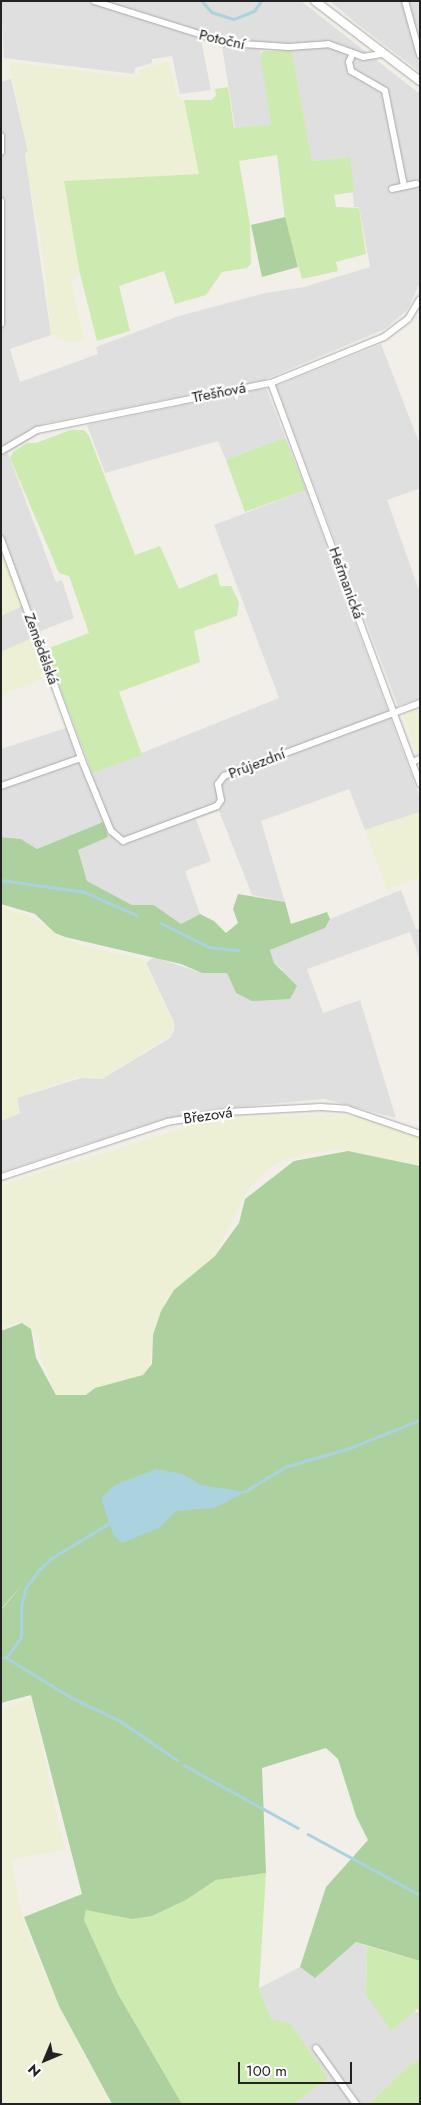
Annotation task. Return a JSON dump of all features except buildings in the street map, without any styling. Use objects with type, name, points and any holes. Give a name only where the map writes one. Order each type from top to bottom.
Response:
[{"type":"street","name":"Potoční","points":[[94,1],[228,43],[289,47],[328,44],[372,58],[382,54]]},
{"type":"street","points":[[315,1],[382,54],[419,79]]},
{"type":"street","points":[[405,1],[420,55]]},
{"type":"street","points":[[353,53],[349,62],[350,71],[386,91],[404,186]]},
{"type":"street","points":[[1,136],[1,152]]},
{"type":"street","points":[[392,189],[416,184]]},
{"type":"street","points":[[1,201],[1,324]]},
{"type":"street","name":"Třešňová","points":[[1,451],[37,430],[271,382],[384,337],[408,319],[420,299]]},
{"type":"street","name":"Heřmanická","points":[[271,382],[420,784]]},
{"type":"street","name":"Zemědělská","points":[[1,539],[81,758]]},
{"type":"street","name":"Průjezdní","points":[[81,758],[110,831],[123,841],[217,806],[221,800],[218,784],[224,776],[420,703]]},
{"type":"street","points":[[1,786],[81,758]]},
{"type":"street","points":[[412,762],[420,759]]},
{"type":"street","name":"Březová","points":[[1,1177],[167,1122],[215,1113],[321,1107],[347,1108],[420,1134]]},
{"type":"street","points":[[316,2048],[356,2104]]},
{"type":"shaded area","points":[[1,1],[301,1],[420,94],[420,282],[408,309],[385,329],[264,380],[42,424],[38,435],[8,453],[56,582],[62,580],[74,618],[38,632],[33,638],[1,652],[1,616],[21,606],[1,550],[1,82],[11,79],[28,152],[25,153],[51,335],[10,349],[20,382],[98,354],[96,347],[179,316],[265,293],[304,287],[370,267],[359,207],[354,207],[349,157],[312,161],[290,49],[260,50],[271,124],[235,128],[222,46],[201,40],[211,90],[180,94],[172,56],[152,59],[152,63],[135,68],[134,74],[4,58]]},
{"type":"shaded area","points":[[330,1],[420,1],[420,72],[356,23]]},
{"type":"shaded area","points":[[381,344],[420,445],[420,488],[387,500],[420,593],[420,698],[398,706],[276,386]]},
{"type":"shaded area","points":[[266,388],[285,437],[226,460],[218,441],[105,473],[87,425]]},
{"type":"shaded area","points":[[306,490],[420,798],[420,812],[365,830],[349,789],[261,821],[285,902],[252,895],[219,811],[196,819],[211,861],[185,871],[200,914],[181,924],[154,905],[132,905],[87,881],[78,850],[103,822],[37,849],[21,839],[1,837],[1,749],[66,728],[84,776],[279,698],[214,525]]},
{"type":"shaded area","points":[[401,890],[416,929],[420,928],[420,960],[410,932],[307,969],[323,1013],[360,1000],[396,1118],[324,1099],[227,1108],[163,1119],[1,1172],[1,1121],[20,1113],[17,1098],[81,1078],[102,1079],[170,1038],[174,1031],[174,1022],[146,963],[154,957],[202,973],[227,973],[236,993],[283,970],[274,963],[270,950],[325,928],[330,919]]},
{"type":"shaded area","points":[[356,1942],[367,1946],[366,1994],[420,2013],[420,2059],[408,2066],[369,2104],[293,2104],[328,2078],[290,2024],[271,2019],[259,1988],[300,1967],[315,1977]]},
{"type":"green space","points":[[291,50],[312,161],[350,157],[354,192],[334,195],[336,207],[359,208],[366,254],[336,262],[338,271],[302,279],[285,219],[277,155],[239,161],[250,225],[251,264],[247,268],[222,272],[206,295],[175,304],[164,271],[119,286],[130,331],[97,341],[80,274],[64,181],[199,174],[184,100],[211,100],[216,96],[215,89],[228,87],[234,128],[271,124],[260,55],[263,51]]},
{"type":"green space","points":[[169,61],[178,97],[184,100],[199,174],[65,181],[80,274],[71,281],[84,340],[73,343],[56,338],[51,335],[43,257],[25,156],[28,152],[9,62],[133,77],[139,76],[138,70]]},
{"type":"green space","points":[[285,217],[298,267],[262,277],[251,225]]},
{"type":"green space","points":[[70,430],[84,430],[89,436],[135,555],[160,546],[179,589],[217,573],[220,586],[231,586],[239,602],[237,616],[194,631],[200,662],[119,692],[142,755],[92,773],[47,653],[49,648],[89,633],[69,576],[59,573],[10,458],[13,452],[27,443],[36,443]]},
{"type":"green space","points":[[285,437],[306,490],[245,512],[226,460]]},
{"type":"green space","points":[[1,550],[22,606],[1,616]]},
{"type":"green space","points":[[33,638],[47,677],[1,695],[1,652]]},
{"type":"green space","points":[[420,707],[420,756],[418,756],[402,714]]},
{"type":"green space","points":[[420,812],[420,877],[387,890],[365,830]]},
{"type":"green space","points":[[103,822],[108,837],[78,850],[87,881],[132,905],[154,905],[181,924],[200,914],[214,921],[226,933],[238,923],[233,909],[238,894],[285,902],[291,924],[327,912],[330,919],[325,928],[270,950],[274,963],[297,986],[290,999],[252,1001],[236,993],[227,973],[202,973],[181,964],[65,937],[55,933],[35,914],[1,904],[1,837],[21,839],[37,849]]},
{"type":"green space","points":[[1,907],[31,916],[62,937],[84,946],[143,959],[175,1026],[171,1035],[102,1079],[76,1077],[17,1098],[20,1113],[1,1121]]},
{"type":"green space","points":[[327,1114],[376,1120],[420,1137],[420,1165],[336,1149],[286,1159],[271,1167],[249,1188],[215,1256],[167,1297],[153,1335],[149,1372],[137,1378],[95,1388],[86,1395],[56,1395],[40,1355],[39,1339],[32,1330],[25,1324],[17,1323],[1,1328],[1,1185],[192,1125],[233,1118]]},
{"type":"green space","points":[[348,1151],[420,1166],[420,1961],[356,1942],[315,1978],[300,1967],[326,1887],[368,1840],[356,1816],[338,1759],[326,1748],[262,1768],[266,1873],[216,1880],[186,1900],[152,1916],[132,1919],[86,1910],[84,1920],[118,1994],[182,2104],[112,2104],[59,2006],[24,1917],[82,1894],[31,1695],[1,1703],[1,1610],[25,1582],[1,1609],[1,1331],[22,1323],[31,1329],[36,1358],[56,1395],[86,1395],[95,1388],[143,1375],[152,1364],[153,1335],[161,1311],[174,1290],[215,1256],[239,1223],[245,1199],[294,1161]]},
{"type":"green space","points":[[31,1698],[65,1850],[11,1859],[19,1902],[31,1942],[59,2006],[110,2104],[1,2104],[1,1709]]},
{"type":"green space","points":[[266,1873],[259,1988],[271,2019],[290,2023],[328,2078],[293,2104],[182,2104],[118,1994],[84,1920],[86,1910],[152,1916],[186,1900],[216,1880]]},
{"type":"green space","points":[[367,1946],[420,1961],[420,2013],[417,2009],[391,2031],[366,1994]]},
{"type":"green space","points":[[420,2059],[420,2104],[369,2104],[408,2066]]},
{"type":"water","points":[[156,1469],[183,1474],[201,1485],[245,1492],[214,1508],[176,1511],[159,1528],[122,1543],[113,1534],[101,1498],[115,1485]]},
{"type":"waterway","points":[[202,1],[212,12],[234,19],[254,11],[261,1]]},
{"type":"waterway","points":[[1,880],[84,892],[137,915]]},
{"type":"waterway","points":[[161,923],[209,947],[239,950]]},
{"type":"waterway","points":[[244,1492],[285,1467],[350,1448],[420,1420]]},
{"type":"waterway","points":[[1,1658],[6,1658],[21,1637],[21,1607],[25,1589],[39,1570],[52,1558],[111,1522]]},
{"type":"waterway","points":[[7,1658],[72,1698],[122,1722],[177,1760]]},
{"type":"waterway","points":[[184,1765],[298,1828]]},
{"type":"waterway","points":[[308,1834],[420,1895]]}]
